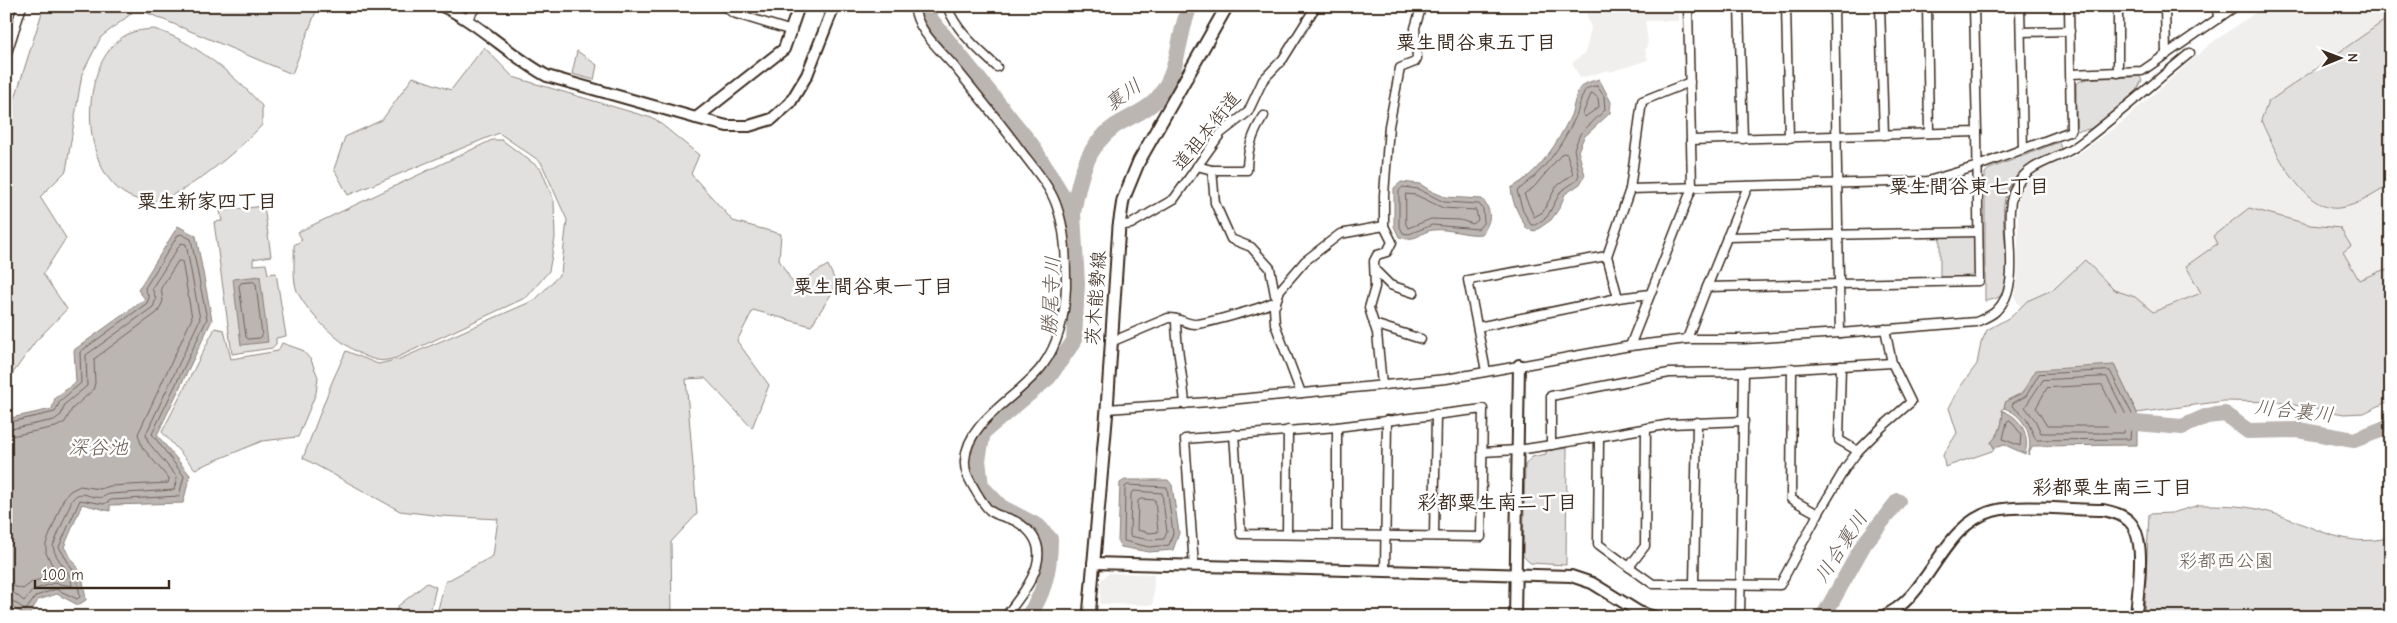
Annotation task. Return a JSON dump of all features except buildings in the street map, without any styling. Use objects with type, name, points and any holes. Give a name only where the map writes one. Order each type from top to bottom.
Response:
[{"type":"main road","name":"茨木能勢線","points":[[1089,617],[1107,410],[1119,226],[1123,200],[1139,161],[1226,6]]},
{"type":"street","points":[[6,56],[22,6]]},
{"type":"street","points":[[442,6],[467,19],[530,67],[547,76],[727,126],[749,126],[772,119],[790,103],[807,75],[834,6]]},
{"type":"street","points":[[467,19],[477,6]]},
{"type":"street","points":[[724,6],[733,13],[792,31]]},
{"type":"street","points":[[696,118],[784,49],[792,31],[799,6]]},
{"type":"street","points":[[914,6],[918,24],[985,103],[1038,173],[1056,203],[1065,244],[1066,288],[1063,317],[1055,342],[1043,365],[1028,382],[980,425],[970,443],[965,459],[967,475],[976,493],[991,512],[1016,521],[1030,533],[1038,544],[1040,552],[1038,565],[1026,589],[1005,617]]},
{"type":"street","points":[[947,6],[951,17],[964,35],[997,67]]},
{"type":"street","name":"道祖本街道","points":[[1119,226],[1131,224],[1174,199],[1221,133],[1248,112],[1263,80],[1283,60],[1316,6]]},
{"type":"street","points":[[1630,346],[1692,188],[1688,6]]},
{"type":"street","points":[[1739,6],[1743,139]]},
{"type":"street","points":[[1786,6],[1789,138]]},
{"type":"street","points":[[1834,6],[1840,333]]},
{"type":"street","points":[[1880,6],[1884,135]]},
{"type":"street","points":[[1927,6],[1929,133]]},
{"type":"street","points":[[1707,287],[1979,281],[1974,6]]},
{"type":"street","points":[[2020,6],[2023,149]]},
{"type":"street","points":[[1630,189],[1928,181],[1978,166],[2071,131],[2069,6]]},
{"type":"street","points":[[2118,6],[2118,73]]},
{"type":"street","points":[[2165,6],[2166,55]]},
{"type":"street","points":[[2217,6],[2218,19]]},
{"type":"street","points":[[2071,74],[2142,71],[2236,6]]},
{"type":"street","points":[[1382,385],[1377,333],[1369,308],[1375,287],[1374,262],[1377,256],[1387,252],[1392,242],[1384,226],[1388,126],[1400,68],[1415,62],[1417,58],[1415,28],[1419,7]]},
{"type":"street","points":[[2021,32],[2070,32]]},
{"type":"street","points":[[1107,410],[1446,379],[1630,346],[1687,339],[1744,339],[1976,322],[1996,312],[2006,298],[2012,239],[2010,203],[2017,184],[2034,166],[2076,146],[2190,53]]},
{"type":"street","points":[[1618,298],[1607,256],[1630,189],[1642,101],[1690,82]]},
{"type":"street","points":[[1198,166],[1212,170],[1247,170],[1247,158],[1255,129],[1264,116]]},
{"type":"street","points":[[1691,140],[1977,132]]},
{"type":"street","points":[[1212,170],[1214,203],[1231,239],[1251,247],[1270,268],[1277,300]]},
{"type":"street","points":[[1687,339],[1748,186]]},
{"type":"street","points":[[1301,393],[1275,324],[1277,300],[1280,290],[1305,261],[1340,234],[1384,226]]},
{"type":"street","points":[[1727,237],[1978,232]]},
{"type":"street","points":[[1486,371],[1468,280],[1607,256]]},
{"type":"street","points":[[1375,270],[1390,285],[1414,293]]},
{"type":"street","points":[[1478,327],[1618,298],[1650,294]]},
{"type":"street","points":[[1111,342],[1168,318],[1176,318],[1195,324],[1277,300]]},
{"type":"street","points":[[1176,318],[1176,342],[1183,377],[1185,404]]},
{"type":"street","points":[[1374,324],[1421,339]]},
{"type":"street","points":[[1599,437],[1598,544],[1653,584],[1780,585],[1818,514],[1858,451],[1882,426],[1911,402],[1892,363],[1885,329]]},
{"type":"street","points":[[1551,444],[1552,396],[1669,373],[1744,372],[1892,363]]},
{"type":"street","points":[[1515,617],[1519,365]]},
{"type":"street","points":[[1841,366],[1839,440],[1858,451]]},
{"type":"street","points":[[1792,368],[1790,499],[1818,514]]},
{"type":"street","points":[[1740,617],[1744,372]]},
{"type":"street","points":[[1194,566],[1185,439],[1234,434],[1337,427],[1483,409],[1481,537],[1241,534],[1234,434]]},
{"type":"street","points":[[1434,536],[1436,414]]},
{"type":"street","points":[[1385,570],[1387,420]]},
{"type":"street","points":[[1482,452],[1518,450],[1646,428],[1697,422],[1744,421]]},
{"type":"street","points":[[1694,584],[1697,422]]},
{"type":"street","points":[[1337,427],[1337,535]]},
{"type":"street","points":[[1629,567],[1646,546],[1646,428]]},
{"type":"street","points":[[1287,534],[1288,430]]},
{"type":"street","points":[[1881,617],[1902,605],[1913,594],[1962,530],[1974,520],[1991,512],[2007,509],[2103,510],[2116,513],[2128,521],[2136,532],[2140,546],[2136,617]]},
{"type":"street","points":[[1093,563],[1571,576],[1592,583],[1639,612],[1654,617]]},
{"type":"shaded area","points":[[1584,6],[1679,6],[1679,21],[1645,21],[1648,42],[1645,50],[1648,60],[1610,72],[1609,70],[1580,78],[1572,63],[1585,53],[1591,28]]},
{"type":"shaded area","points":[[2265,6],[2391,6],[2391,307],[2030,325],[2014,296],[2018,276],[2018,201],[2026,180],[2034,172],[2077,155],[2121,123],[2210,44]]},
{"type":"shaded area","points":[[1109,573],[1154,574],[1153,605],[1100,604],[1101,580]]},
{"type":"green space","points":[[44,6],[114,6],[132,13],[101,37],[82,74],[66,171],[40,197],[66,238],[43,274],[67,309],[35,342],[6,383],[6,127]]},
{"type":"green space","points":[[131,6],[318,6],[292,74]]},
{"type":"green space","points":[[2391,16],[2391,184],[2352,205],[2339,208],[2326,207],[2314,200],[2291,176],[2281,161],[2261,120],[2268,102]]},
{"type":"green space","points":[[154,29],[183,41],[198,50],[240,83],[262,106],[262,125],[226,159],[194,183],[163,199],[151,201],[127,195],[109,179],[97,156],[91,128],[91,100],[97,72],[110,50],[128,34]]},
{"type":"green space","points":[[484,47],[513,77],[655,119],[699,155],[691,174],[733,221],[781,234],[779,260],[794,285],[828,265],[837,285],[811,326],[753,310],[737,341],[769,385],[752,428],[705,378],[686,379],[697,514],[671,542],[672,617],[436,617],[445,582],[493,556],[498,519],[441,516],[400,511],[303,458],[346,351],[378,364],[400,359],[535,300],[561,273],[567,220],[541,162],[499,133],[348,195],[334,169],[345,137],[382,120],[413,77],[451,90]]},
{"type":"green space","points":[[577,51],[597,65],[594,80],[572,74]]},
{"type":"green space","points":[[2139,76],[2142,80],[2134,97],[2090,129],[2076,131],[2076,84],[2088,79]]},
{"type":"green space","points":[[492,140],[502,140],[541,169],[554,201],[555,238],[549,271],[527,297],[396,358],[376,360],[363,355],[340,341],[310,311],[302,301],[295,286],[294,245],[302,240],[298,232]]},
{"type":"green space","points":[[2059,142],[2061,149],[2038,160],[2025,169],[2009,187],[2005,198],[2004,212],[2006,284],[2000,296],[1985,301],[1985,173],[1989,169]]},
{"type":"green space","points":[[264,206],[271,256],[253,259],[253,265],[266,264],[268,274],[276,273],[286,336],[276,338],[276,344],[272,348],[232,354],[214,222],[222,221],[220,211]]},
{"type":"green space","points":[[2249,208],[2311,225],[2340,228],[2351,246],[2343,252],[2359,280],[2383,270],[2391,270],[2391,400],[2364,413],[2344,414],[2278,402],[2224,401],[2137,413],[2114,365],[2022,393],[2006,401],[2004,408],[2001,410],[2003,411],[2000,428],[1991,442],[1994,448],[1992,451],[1945,467],[1943,455],[1957,433],[1949,408],[1960,387],[1977,364],[1981,343],[1987,330],[2012,316],[2027,301],[2054,289],[2085,260],[2114,290],[2135,297],[2153,312],[2201,293],[2186,266],[2217,244],[2213,236]]},
{"type":"green space","points":[[1940,232],[1978,232],[1979,281],[1940,282]]},
{"type":"green space","points":[[215,328],[224,330],[231,359],[278,351],[282,343],[302,350],[311,360],[318,377],[316,393],[298,437],[262,441],[195,469],[162,432]]},
{"type":"green space","points":[[1567,448],[1566,565],[1530,563],[1523,556],[1525,465],[1532,457],[1546,454],[1546,451]]},
{"type":"green space","name":"彩都西公園","points":[[2199,505],[2253,508],[2340,537],[2356,540],[2391,537],[2391,617],[2144,617],[2149,514],[2172,513]]},
{"type":"green space","points":[[427,583],[436,587],[429,617],[393,617],[398,606]]},
{"type":"water","points":[[1599,79],[1611,102],[1610,113],[1584,137],[1578,151],[1585,175],[1580,184],[1565,194],[1560,207],[1551,220],[1535,231],[1527,229],[1514,204],[1511,188],[1539,166],[1554,146],[1571,115],[1579,89]]},
{"type":"water","points":[[1401,182],[1420,184],[1445,197],[1482,199],[1488,208],[1490,217],[1482,234],[1433,230],[1415,238],[1399,237],[1394,226],[1394,188]]},
{"type":"water","name":"深谷池","points":[[178,226],[196,236],[212,320],[157,435],[190,475],[183,503],[110,505],[110,511],[82,504],[64,547],[82,575],[86,600],[78,605],[57,594],[38,600],[28,617],[6,601],[6,419],[52,409],[55,398],[76,382],[74,350],[145,299],[138,290]]},
{"type":"water","points":[[260,276],[268,342],[241,345],[233,279]]},
{"type":"water","points":[[2114,365],[2137,413],[2137,445],[2033,446],[2028,455],[2030,441],[2026,427],[2017,416],[2004,408],[2006,401],[2022,393],[2036,370]]},
{"type":"water","points":[[2003,411],[2015,418],[2023,428],[2026,441],[2025,454],[2005,445],[1994,448],[1991,442],[2000,428]]},
{"type":"water","points":[[1125,480],[1168,480],[1172,485],[1179,533],[1173,550],[1149,552],[1121,547],[1118,542],[1120,483]]},
{"type":"waterway","name":"勝尾寺川","points":[[927,6],[928,16],[1031,144],[1073,213],[1077,284],[1074,341],[1049,377],[983,432],[978,460],[981,486],[1001,507],[1038,526],[1050,539],[1045,580],[1038,599],[1027,617]]},
{"type":"waterway","name":"裏川","points":[[1073,213],[1085,165],[1097,144],[1115,126],[1150,106],[1163,91],[1174,68],[1190,6]]},
{"type":"waterway","name":"川合裏川","points":[[2114,421],[2182,427],[2207,416],[2225,414],[2248,431],[2298,430],[2354,440],[2391,426]]},
{"type":"waterway","name":"川合裏川","points":[[1823,617],[1864,544],[1898,501]]},
{"type":"district","name":"粟生間谷東五丁目","points":[[1476,42]]},
{"type":"district","name":"粟生間谷東七丁目","points":[[1969,186]]},
{"type":"district","name":"粟生新家四丁目","points":[[207,201]]},
{"type":"district","name":"粟生間谷東一丁目","points":[[873,286]]},
{"type":"district","name":"彩都粟生南三丁目","points":[[2112,487]]},
{"type":"district","name":"彩都粟生南二丁目","points":[[1497,502]]}]
